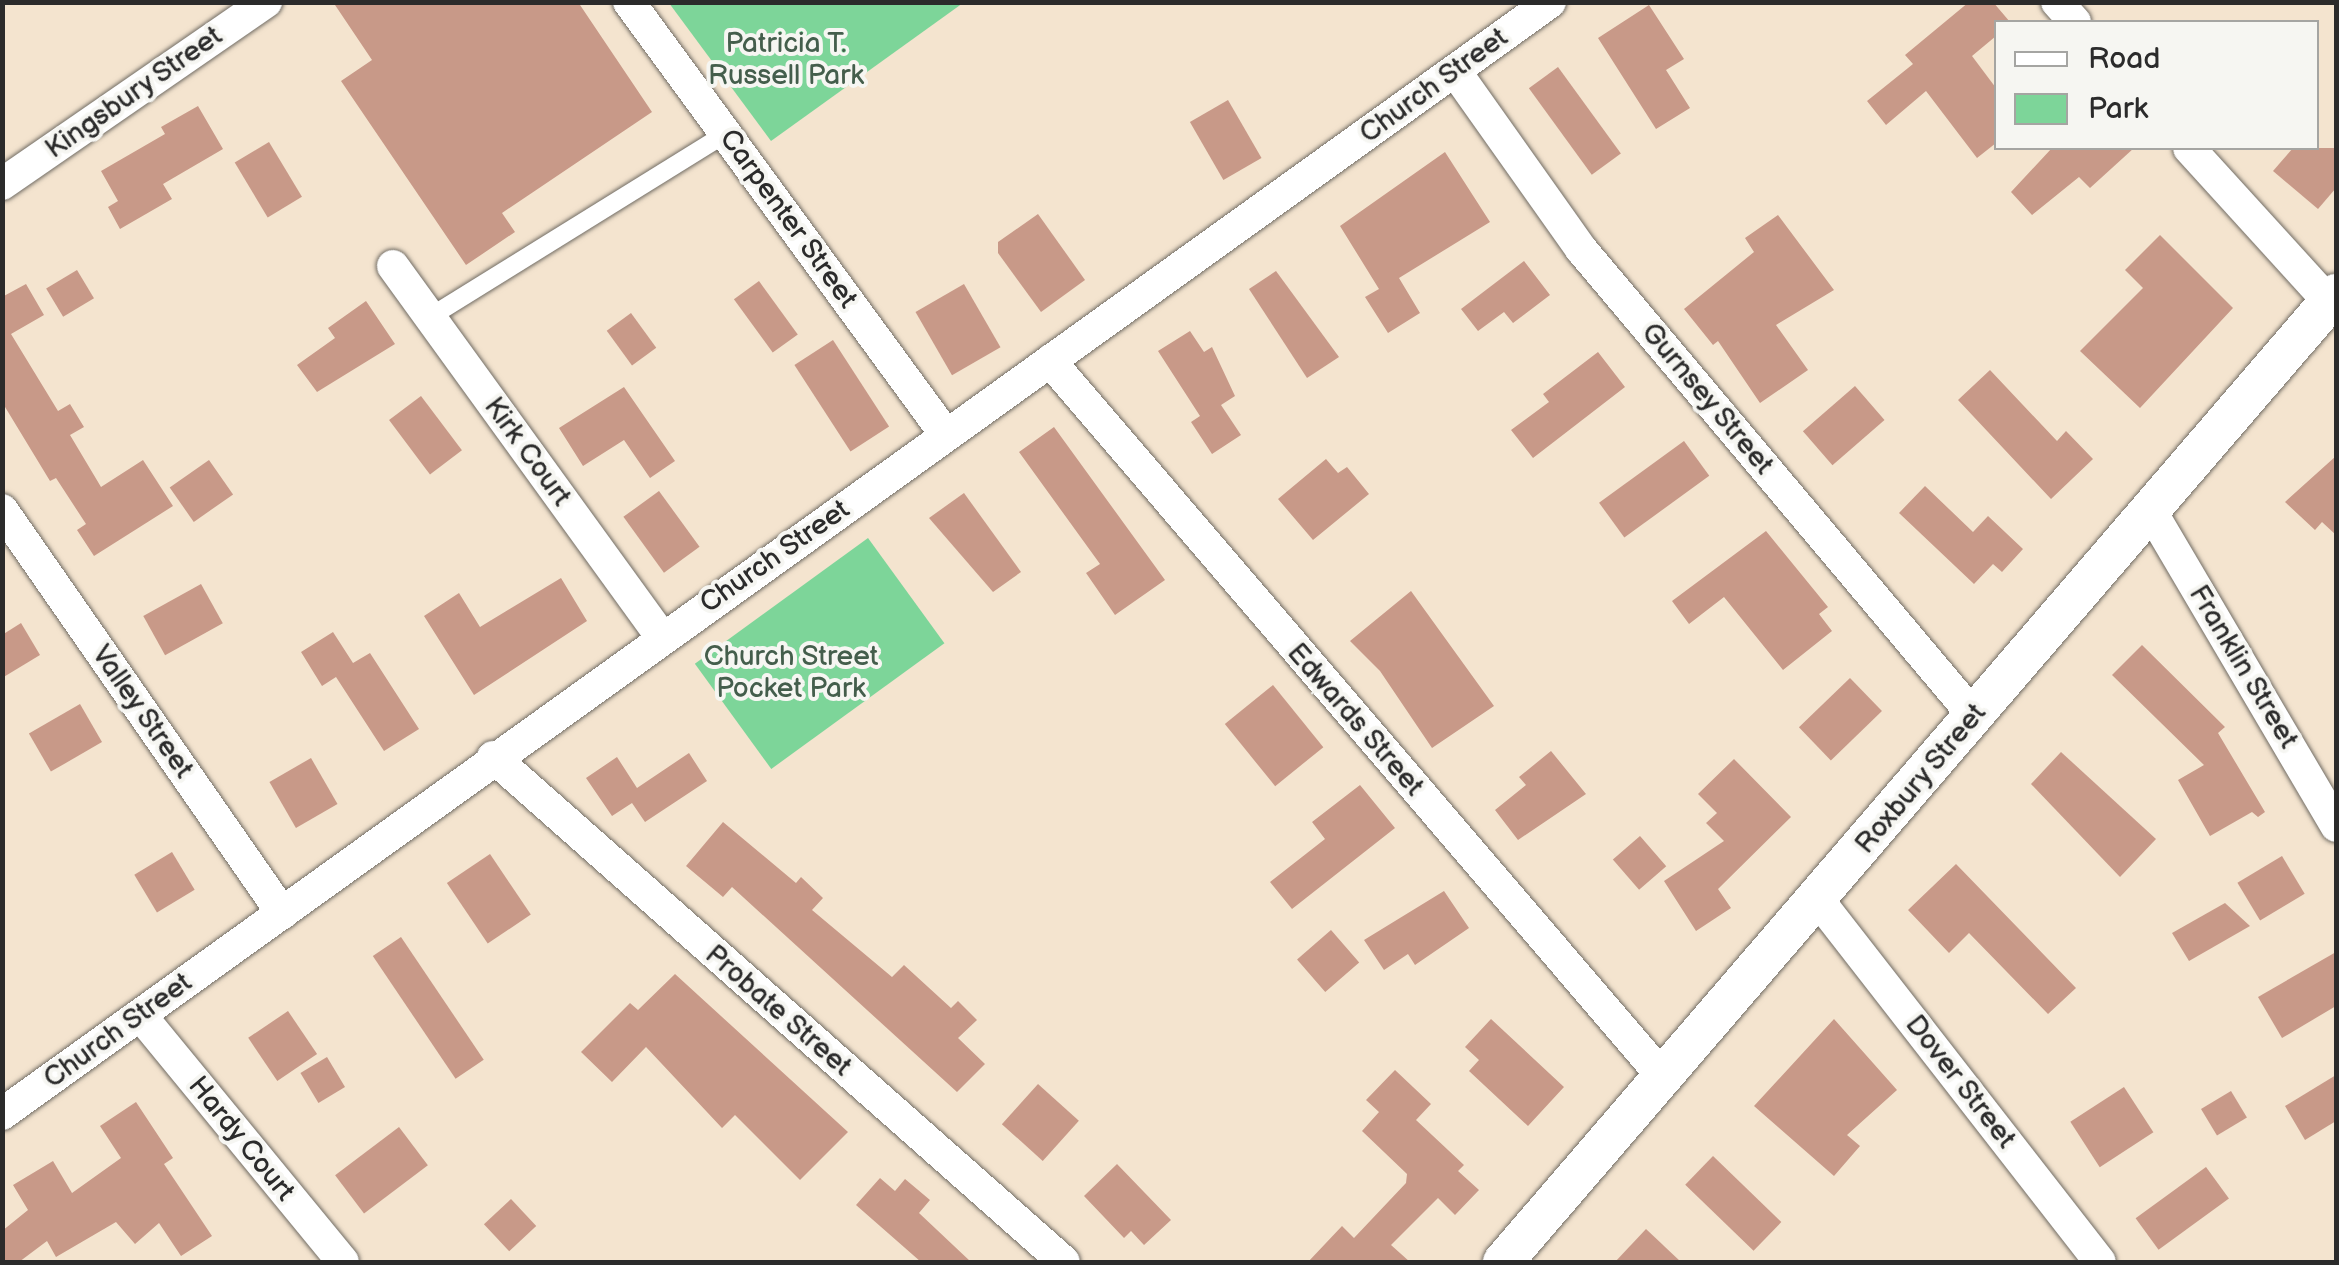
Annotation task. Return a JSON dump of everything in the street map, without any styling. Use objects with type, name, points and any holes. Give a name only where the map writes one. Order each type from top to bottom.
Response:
[{"type":"street","name":"Kingsbury Street","points":[[2,184],[266,2]]},
{"type":"street","name":"Carpenter Street","points":[[629,2],[946,435]]},
{"type":"street","name":"Church Street","points":[[2,1114],[493,757],[1550,2]]},
{"type":"street","name":"Gurnsey Street","points":[[1456,70],[1581,250],[1974,716]]},
{"type":"street","points":[[2191,150],[2333,298]]},
{"type":"street","name":"Kirk Court","points":[[393,266],[662,638]]},
{"type":"street","name":"Roxbury Street","points":[[1508,1260],[1820,901],[2149,508],[2333,298]]},
{"type":"street","name":"Edwards Street","points":[[1050,362],[1664,1077]]},
{"type":"street","name":"Franklin Street","points":[[2149,508],[2336,826]]},
{"type":"street","name":"Valley Street","points":[[2,510],[282,913]]},
{"type":"street","name":"Probate Street","points":[[493,757],[1064,1262]]},
{"type":"street","name":"Dover Street","points":[[1820,901],[2100,1262]]},
{"type":"street","name":"Hardy Court","points":[[141,1016],[343,1262]]},
{"type":"lane","points":[[430,317],[725,134]]},
{"type":"green space","name":"Patricia T. Russell Park","points":[[669,3],[963,3],[771,141]]},
{"type":"green space","name":"Church Street Pocket Park","points":[[868,538],[944,643],[771,769],[695,664]]},
{"type":"building","points":[[333,2],[578,2],[652,112],[502,213],[515,232],[466,265],[341,81],[372,60]]},
{"type":"building","points":[[1969,2],[1993,2],[2008,20],[1994,20],[1994,38],[1972,56],[1994,85],[1994,145],[1977,158],[1926,91],[1886,125],[1867,101],[1913,64],[1905,55]]},
{"type":"building","points":[[1649,5],[1684,59],[1666,70],[1690,108],[1656,129],[1598,38]]},
{"type":"building","points":[[1558,67],[1621,154],[1592,175],[1529,88]]},
{"type":"building","points":[[1228,100],[1262,158],[1223,180],[1190,122]]},
{"type":"building","points":[[198,106],[223,149],[163,184],[172,199],[120,229],[108,207],[118,201],[101,171],[165,134],[161,127]]},
{"type":"building","points":[[269,142],[302,197],[268,217],[235,163]]},
{"type":"building","points":[[2336,148],[2336,188],[2318,209],[2273,171],[2291,150]]},
{"type":"building","points":[[2050,150],[2132,150],[2090,188],[2079,177],[2032,215],[2011,192]]},
{"type":"building","points":[[1445,152],[1490,222],[1399,278],[1420,313],[1388,333],[1365,297],[1379,289],[1340,226]]},
{"type":"building","points":[[1038,214],[1085,280],[1041,312],[998,253],[998,242]]},
{"type":"building","points":[[1778,215],[1834,290],[1776,325],[1808,370],[1760,403],[1718,341],[1713,345],[1684,309],[1754,252],[1745,238]]},
{"type":"building","points":[[2160,235],[2233,308],[2140,408],[2080,351],[2143,288],[2125,270]]},
{"type":"building","points":[[1524,261],[1550,295],[1513,323],[1504,312],[1478,331],[1461,309]]},
{"type":"building","points":[[77,270],[94,298],[63,317],[46,289]]},
{"type":"building","points":[[1276,271],[1339,357],[1307,378],[1249,289]]},
{"type":"building","points":[[759,281],[798,334],[773,353],[734,299]]},
{"type":"building","points":[[26,284],[44,315],[11,334],[58,411],[70,404],[84,427],[70,435],[101,487],[143,460],[173,506],[94,556],[77,530],[86,524],[56,478],[50,481],[2,402],[2,297]]},
{"type":"building","points":[[964,284],[1000,347],[952,375],[916,312]]},
{"type":"building","points":[[366,301],[395,344],[317,392],[297,365],[335,338],[328,328]]},
{"type":"building","points":[[631,313],[656,348],[632,365],[607,331]]},
{"type":"building","points":[[1190,331],[1204,352],[1212,347],[1235,396],[1221,405],[1241,435],[1212,454],[1191,422],[1200,416],[1158,351]]},
{"type":"building","points":[[833,340],[889,426],[851,451],[794,365]]},
{"type":"building","points":[[1598,352],[1625,387],[1533,458],[1511,430],[1549,402],[1543,394]]},
{"type":"building","points":[[1990,370],[2057,441],[2066,431],[2093,459],[2051,499],[1958,400]]},
{"type":"building","points":[[1855,386],[1885,420],[1832,465],[1803,431]]},
{"type":"building","points":[[624,387],[675,461],[650,478],[624,440],[583,466],[559,428]]},
{"type":"building","points":[[421,396],[462,450],[430,474],[389,420]]},
{"type":"building","points":[[1054,427],[1165,580],[1115,615],[1086,573],[1100,564],[1019,452]]},
{"type":"building","points":[[1684,441],[1709,476],[1624,538],[1599,503]]},
{"type":"building","points":[[2336,456],[2336,535],[2322,522],[2315,530],[2285,502]]},
{"type":"building","points":[[1326,459],[1338,473],[1347,467],[1369,494],[1313,540],[1278,499]]},
{"type":"building","points":[[209,460],[233,494],[194,522],[170,488]]},
{"type":"building","points":[[1925,486],[1973,532],[1988,516],[2023,549],[2002,572],[1993,564],[1974,584],[1899,513]]},
{"type":"building","points":[[659,491],[700,547],[664,573],[623,517]]},
{"type":"building","points":[[964,493],[1021,572],[993,592],[929,518]]},
{"type":"building","points":[[1766,531],[1828,607],[1819,614],[1832,631],[1783,670],[1724,597],[1689,624],[1672,601]]},
{"type":"building","points":[[561,578],[587,621],[474,695],[424,616],[459,593],[480,627]]},
{"type":"building","points":[[201,584],[223,623],[165,655],[143,616]]},
{"type":"building","points":[[1411,591],[1494,706],[1432,748],[1380,671],[1350,641]]},
{"type":"building","points":[[21,623],[40,655],[2,678],[2,635]]},
{"type":"building","points":[[333,632],[353,663],[370,653],[419,729],[384,751],[336,677],[322,686],[301,652]]},
{"type":"building","points":[[2142,645],[2225,727],[2218,733],[2265,812],[2258,817],[2252,812],[2210,836],[2178,780],[2204,765],[2112,675]]},
{"type":"building","points":[[1850,678],[1882,711],[1831,760],[1799,727]]},
{"type":"building","points":[[1273,685],[1323,747],[1275,786],[1225,724]]},
{"type":"building","points":[[80,704],[102,742],[51,772],[29,734]]},
{"type":"building","points":[[1551,751],[1586,794],[1518,840],[1495,810],[1526,785],[1519,777]]},
{"type":"building","points":[[2061,752],[2156,839],[2120,877],[2031,784]]},
{"type":"building","points":[[689,753],[707,781],[645,822],[632,803],[612,816],[586,778],[617,757],[637,788]]},
{"type":"building","points":[[311,758],[338,804],[296,828],[269,782]]},
{"type":"building","points":[[1734,759],[1791,817],[1718,889],[1731,908],[1696,931],[1664,881],[1724,841],[1706,823],[1717,813],[1698,794]]},
{"type":"building","points":[[1360,785],[1395,828],[1292,909],[1270,882],[1325,839],[1312,822]]},
{"type":"building","points":[[723,822],[796,883],[801,877],[823,898],[812,910],[892,977],[904,965],[951,1008],[958,1001],[977,1020],[958,1038],[985,1064],[957,1092],[732,887],[723,897],[686,866]]},
{"type":"building","points":[[1640,836],[1666,866],[1639,890],[1613,860]]},
{"type":"building","points":[[172,852],[195,890],[157,912],[134,875]]},
{"type":"building","points":[[490,854],[531,915],[488,944],[447,883]]},
{"type":"building","points":[[2282,856],[2305,894],[2260,920],[2237,883]]},
{"type":"building","points":[[1956,864],[2076,988],[2048,1014],[1969,933],[1949,953],[1908,910]]},
{"type":"building","points":[[1444,891],[1469,928],[1415,965],[1408,954],[1384,970],[1364,940]]},
{"type":"building","points":[[2225,903],[2250,926],[2189,961],[2172,933]]},
{"type":"building","points":[[1331,930],[1359,962],[1325,992],[1297,960]]},
{"type":"building","points":[[401,937],[484,1060],[456,1079],[373,956]]},
{"type":"building","points":[[2336,952],[2336,1006],[2282,1038],[2258,997]]},
{"type":"building","points":[[675,974],[848,1132],[800,1180],[735,1115],[722,1128],[646,1047],[612,1082],[581,1052],[630,1003],[638,1010]]},
{"type":"building","points":[[288,1011],[317,1054],[277,1081],[248,1038]]},
{"type":"building","points":[[1491,1019],[1564,1087],[1528,1126],[1469,1071],[1479,1060],[1465,1047]]},
{"type":"building","points":[[1834,1019],[1897,1090],[1847,1135],[1860,1146],[1834,1176],[1754,1106]]},
{"type":"building","points":[[327,1057],[345,1087],[318,1103],[300,1073]]},
{"type":"building","points":[[1395,1070],[1431,1104],[1416,1120],[1464,1165],[1458,1171],[1479,1190],[1455,1215],[1438,1198],[1391,1245],[1410,1262],[1308,1262],[1342,1226],[1354,1238],[1406,1183],[1407,1174],[1362,1131],[1379,1112],[1366,1100]]},
{"type":"building","points":[[2336,1075],[2336,1121],[2305,1140],[2285,1106]]},
{"type":"building","points":[[1038,1084],[1079,1121],[1043,1161],[1002,1124]]},
{"type":"building","points":[[2124,1087],[2153,1132],[2100,1167],[2070,1122]]},
{"type":"building","points":[[2231,1091],[2247,1118],[2217,1136],[2201,1109]]},
{"type":"building","points":[[136,1102],[173,1158],[164,1164],[212,1236],[181,1256],[159,1223],[135,1244],[116,1222],[56,1257],[47,1241],[19,1262],[2,1262],[2,1231],[28,1210],[13,1185],[53,1161],[72,1193],[121,1158],[100,1126]]},
{"type":"building","points":[[399,1127],[428,1165],[364,1213],[335,1175]]},
{"type":"building","points":[[1713,1156],[1781,1222],[1754,1251],[1685,1185]]},
{"type":"building","points":[[1117,1164],[1171,1220],[1144,1245],[1131,1231],[1124,1238],[1084,1196]]},
{"type":"building","points":[[2206,1167],[2229,1199],[2159,1250],[2136,1218]]},
{"type":"building","points":[[880,1178],[895,1191],[905,1179],[930,1200],[919,1213],[971,1262],[921,1262],[856,1205]]},
{"type":"building","points":[[511,1199],[536,1226],[509,1251],[484,1224]]},
{"type":"building","points":[[1646,1229],[1681,1262],[1615,1262]]}]
